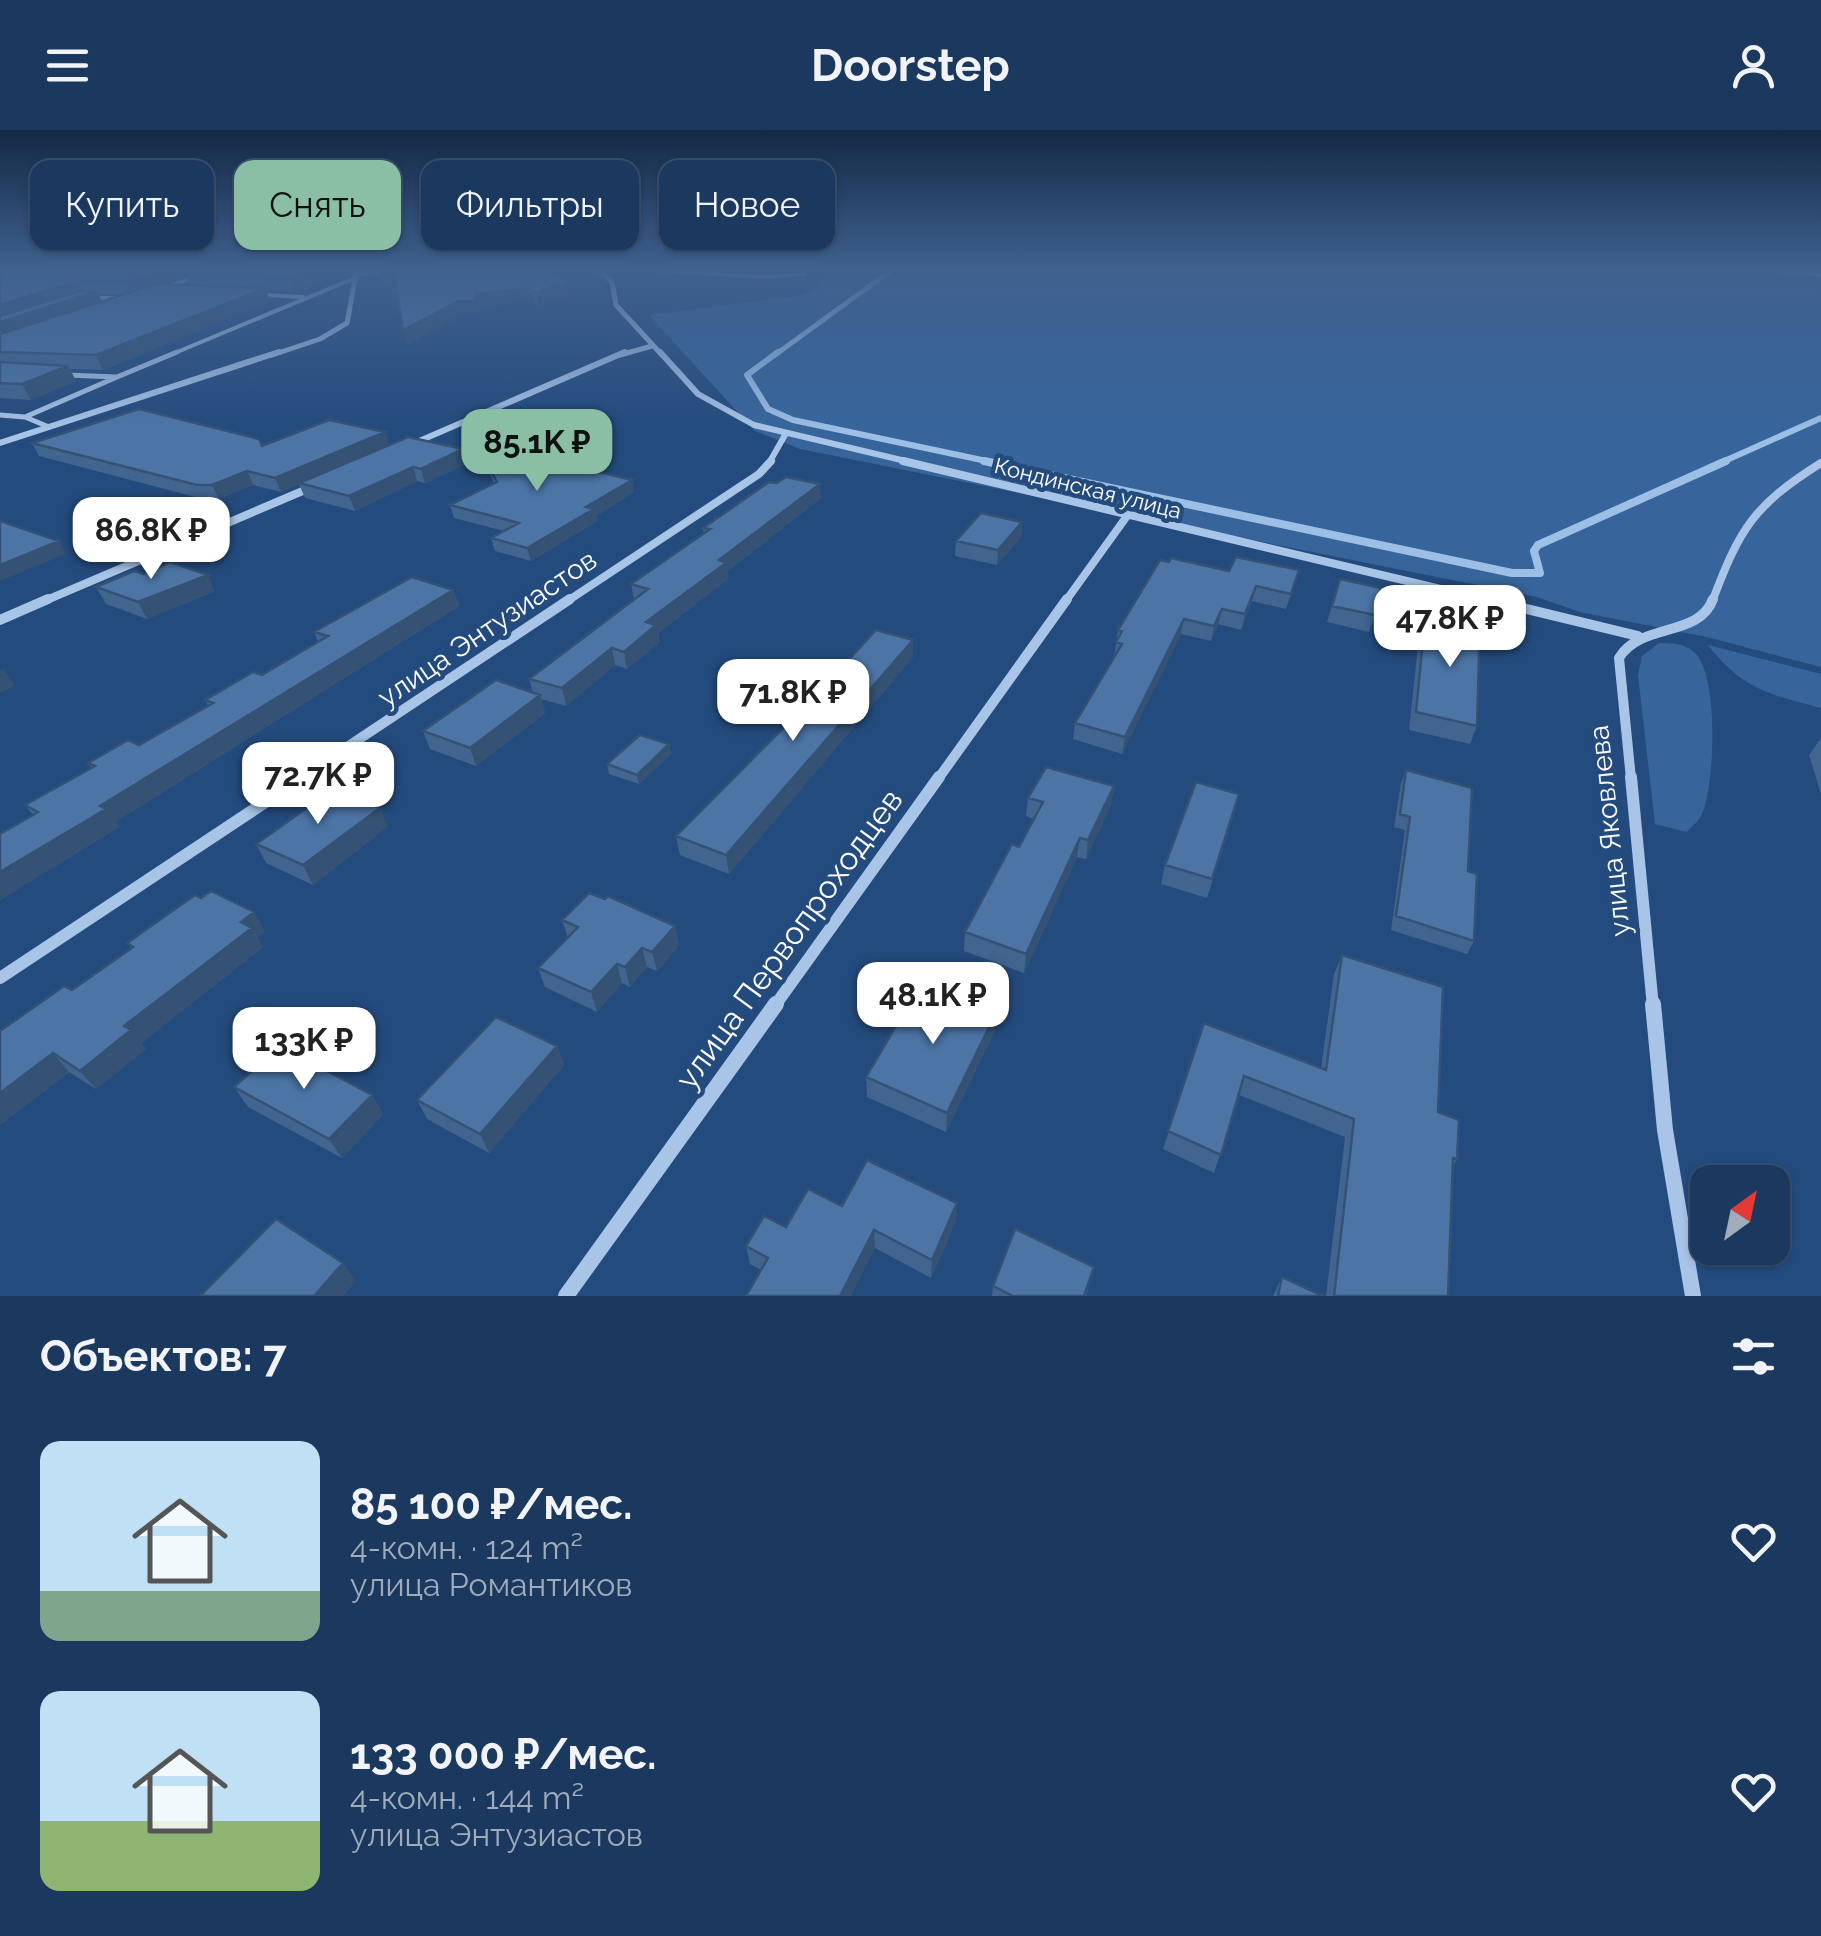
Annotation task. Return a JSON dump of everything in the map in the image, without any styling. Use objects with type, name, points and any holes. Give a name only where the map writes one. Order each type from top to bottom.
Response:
[{"type":"street","points":[[0,443],[335,332],[346,323]]},
{"type":"street","name":"Кондинская улица","points":[[632,323],[706,400],[754,425],[786,435],[1638,636]]},
{"type":"street","points":[[393,452],[626,352],[652,346]]},
{"type":"street","name":"улица Энтузиастов","points":[[0,978],[759,474],[770,464],[786,435]]},
{"type":"street","points":[[1638,636],[1680,627],[1699,620],[1709,611],[1741,526],[1756,507],[1821,462]]},
{"type":"street","points":[[0,620],[322,482]]},
{"type":"street","name":"улица Первопроходцев","points":[[566,1296],[1127,516]]},
{"type":"street","name":"улица Яковлева","points":[[1638,636],[1623,649],[1618,673],[1665,1130],[1693,1296]]},
{"type":"lane","points":[[25,417],[245,323]]},
{"type":"lane","points":[[59,374],[118,377]]},
{"type":"lane","points":[[0,415],[25,417],[50,427]]},
{"type":"shaded area","points":[[657,323],[1821,323],[1821,667],[1707,637],[1580,612],[1537,597],[800,449],[755,431]]},
{"type":"shaded area","points":[[1659,643],[1678,644],[1695,653],[1708,684],[1712,731],[1710,780],[1702,814],[1687,832],[1655,824],[1638,675],[1642,656]]},
{"type":"shaded area","points":[[1708,645],[1821,674],[1821,708],[1786,699],[1745,681]]},
{"type":"building","points":[[33,323],[176,323],[96,355],[0,352],[0,334]]},
{"type":"building","points":[[0,362],[68,366],[22,384],[0,383]]},
{"type":"building","points":[[139,409],[259,439],[262,446],[329,420],[385,432],[275,478],[247,471],[212,485],[197,485],[32,443]]},
{"type":"building","points":[[408,437],[463,449],[349,496],[299,483]]},
{"type":"building","points":[[476,442],[632,480],[586,507],[594,509],[527,548],[491,538],[519,523],[450,505],[497,482]]},
{"type":"building","points":[[786,477],[820,484],[719,560],[726,563],[646,622],[656,625],[624,652],[612,648],[562,688],[529,679],[648,589],[631,584],[769,482],[777,483]]},
{"type":"building","points":[[981,513],[1022,522],[998,550],[956,541]]},
{"type":"building","points":[[0,521],[59,541],[0,565]]},
{"type":"building","points":[[1236,557],[1299,570],[1291,594],[1256,586],[1245,614],[1222,609],[1214,626],[1184,619],[1125,737],[1075,723],[1122,644],[1116,642],[1122,631],[1118,630],[1160,560],[1169,562],[1171,558],[1229,571]]},
{"type":"building","points":[[170,562],[208,575],[138,602],[96,587],[134,571],[144,574]]},
{"type":"building","points":[[412,577],[453,590],[100,806],[106,809],[0,872],[0,834],[38,812],[25,805],[95,766],[88,763],[128,740],[139,745],[213,703],[205,700],[253,672],[262,675],[328,636],[314,632]]},
{"type":"building","points":[[1340,579],[1381,588],[1375,615],[1332,606]]},
{"type":"building","points":[[1443,614],[1480,622],[1477,726],[1416,712],[1425,619],[1442,622]]},
{"type":"building","points":[[876,630],[913,640],[726,855],[676,836],[811,700],[787,693],[811,669],[834,676]]},
{"type":"building","points":[[496,680],[540,695],[470,748],[423,731]]},
{"type":"building","points":[[640,735],[669,744],[637,775],[607,764]]},
{"type":"building","points":[[1046,767],[1114,786],[1088,840],[1080,838],[1026,954],[965,932],[1012,844],[1019,847],[1043,802],[1028,798]]},
{"type":"building","points":[[1406,770],[1472,788],[1468,871],[1477,874],[1474,941],[1396,916],[1410,817],[1400,814]]},
{"type":"building","points":[[1196,782],[1239,794],[1212,879],[1165,865]]},
{"type":"building","points":[[334,789],[380,808],[303,865],[256,844]]},
{"type":"building","points":[[211,891],[254,912],[241,922],[252,928],[124,1026],[131,1030],[80,1071],[53,1053],[0,1093],[0,1031],[64,986],[72,990],[133,947],[127,943],[195,895],[201,898]]},
{"type":"building","points":[[589,893],[605,899],[608,896],[675,926],[652,952],[642,948],[625,967],[617,964],[591,992],[538,968],[578,927],[562,920]]},
{"type":"building","points":[[1342,955],[1443,987],[1438,1112],[1459,1120],[1457,1159],[1453,1158],[1448,1296],[1334,1296],[1354,1119],[1244,1076],[1221,1155],[1168,1131],[1204,1023],[1326,1070]]},
{"type":"building","points":[[922,982],[997,1011],[947,1113],[866,1077]]},
{"type":"building","points":[[496,1017],[557,1046],[480,1134],[417,1100]]},
{"type":"building","points":[[280,1046],[372,1095],[329,1139],[234,1087]]},
{"type":"building","points":[[867,1160],[957,1203],[932,1260],[874,1230],[840,1296],[746,1296],[768,1258],[746,1246],[764,1216],[786,1227],[808,1189],[842,1206]]},
{"type":"building","points":[[276,1219],[343,1263],[314,1296],[200,1296]]},
{"type":"building","points":[[1015,1229],[1094,1267],[1084,1296],[1013,1296],[993,1286]]},
{"type":"building","points":[[1282,1277],[1323,1296],[1278,1296]]},
{"type":"waterway","points":[[775,355],[818,323]]},
{"type":"waterway","points":[[778,352],[747,375],[768,409],[793,420],[996,463]]},
{"type":"waterway","points":[[1720,463],[1821,418]]},
{"type":"waterway","points":[[984,461],[1512,573],[1540,573],[1534,551],[1538,545],[1726,461]]}]
